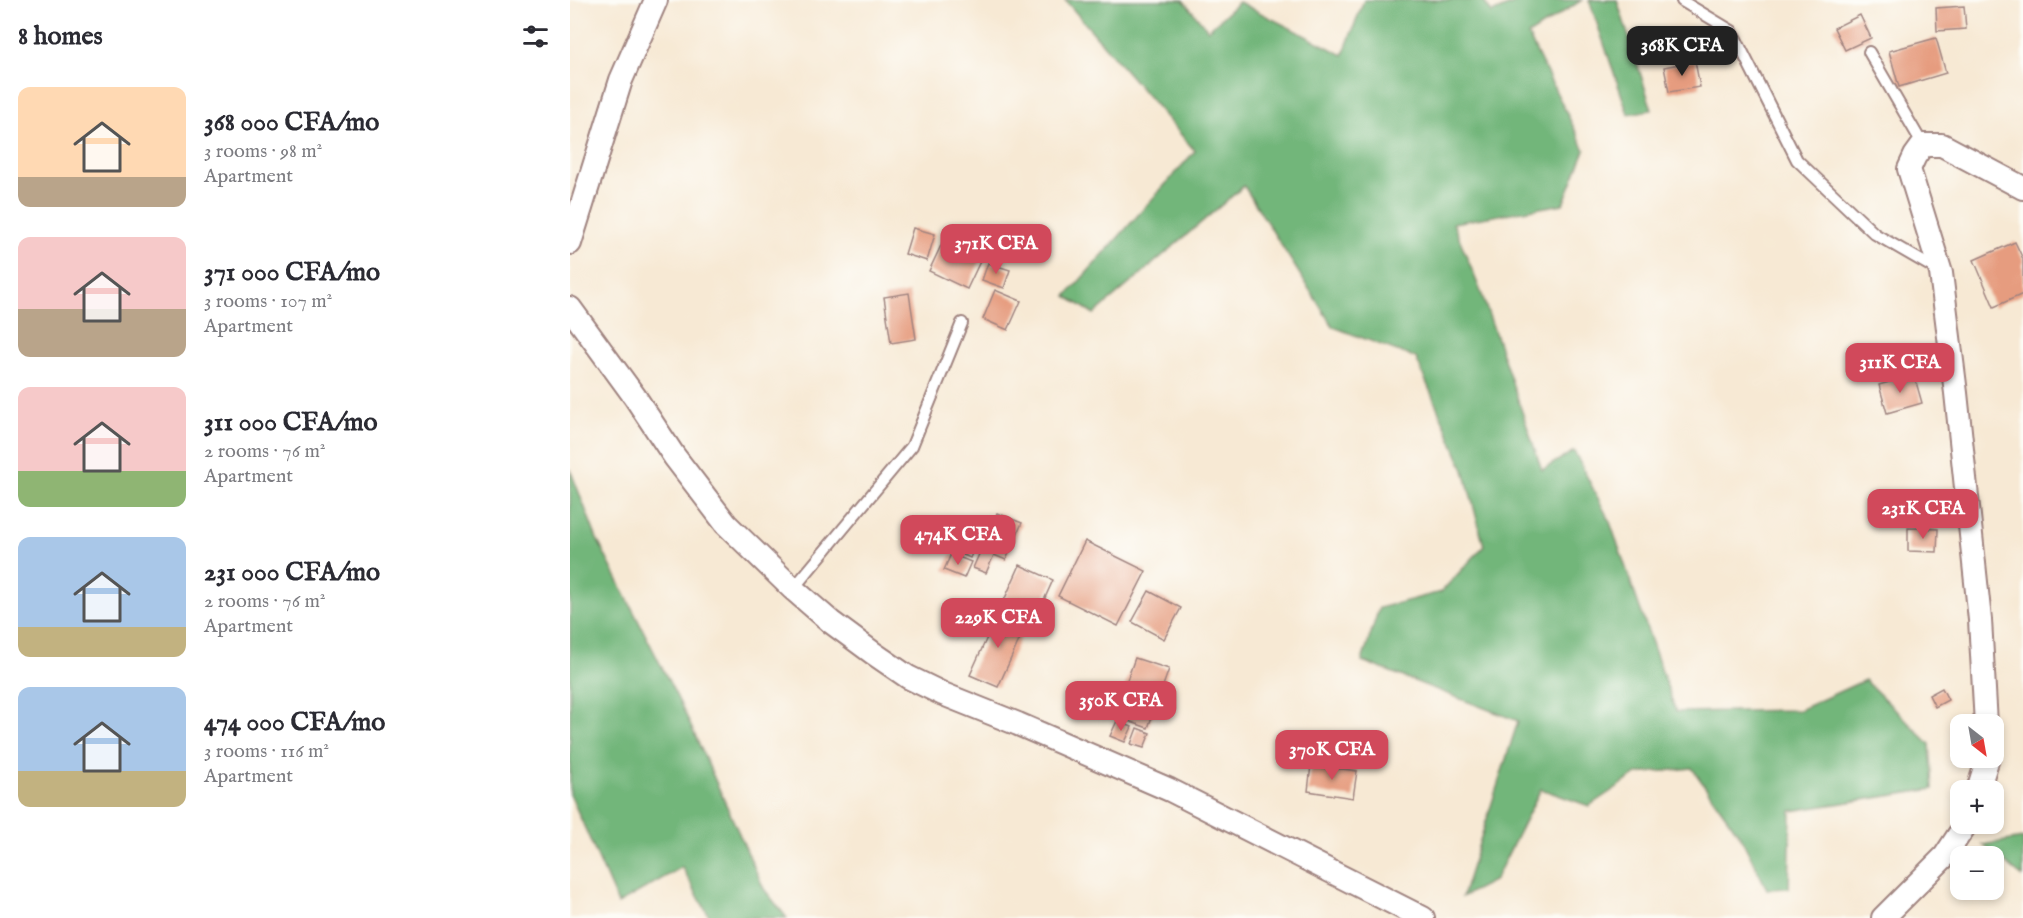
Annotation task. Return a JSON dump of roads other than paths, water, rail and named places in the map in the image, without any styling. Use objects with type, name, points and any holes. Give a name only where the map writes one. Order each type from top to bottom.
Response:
[{"type":"street","points":[[570,243],[621,80],[656,0]]},
{"type":"street","points":[[1985,714],[1980,620],[1941,273],[1909,170],[1923,144],[1942,146],[2023,188]]},
{"type":"street","points":[[570,308],[635,397],[674,456],[726,524],[793,590],[831,622],[908,677],[1170,790],[1423,918]]},
{"type":"street","points":[[1883,918],[1945,856],[1959,834]]},
{"type":"lane","points":[[1682,1],[1732,31],[1797,160],[1875,234],[1941,273]]},
{"type":"lane","points":[[1869,52],[1923,144]]},
{"type":"lane","points":[[793,590],[912,446],[962,323]]}]
